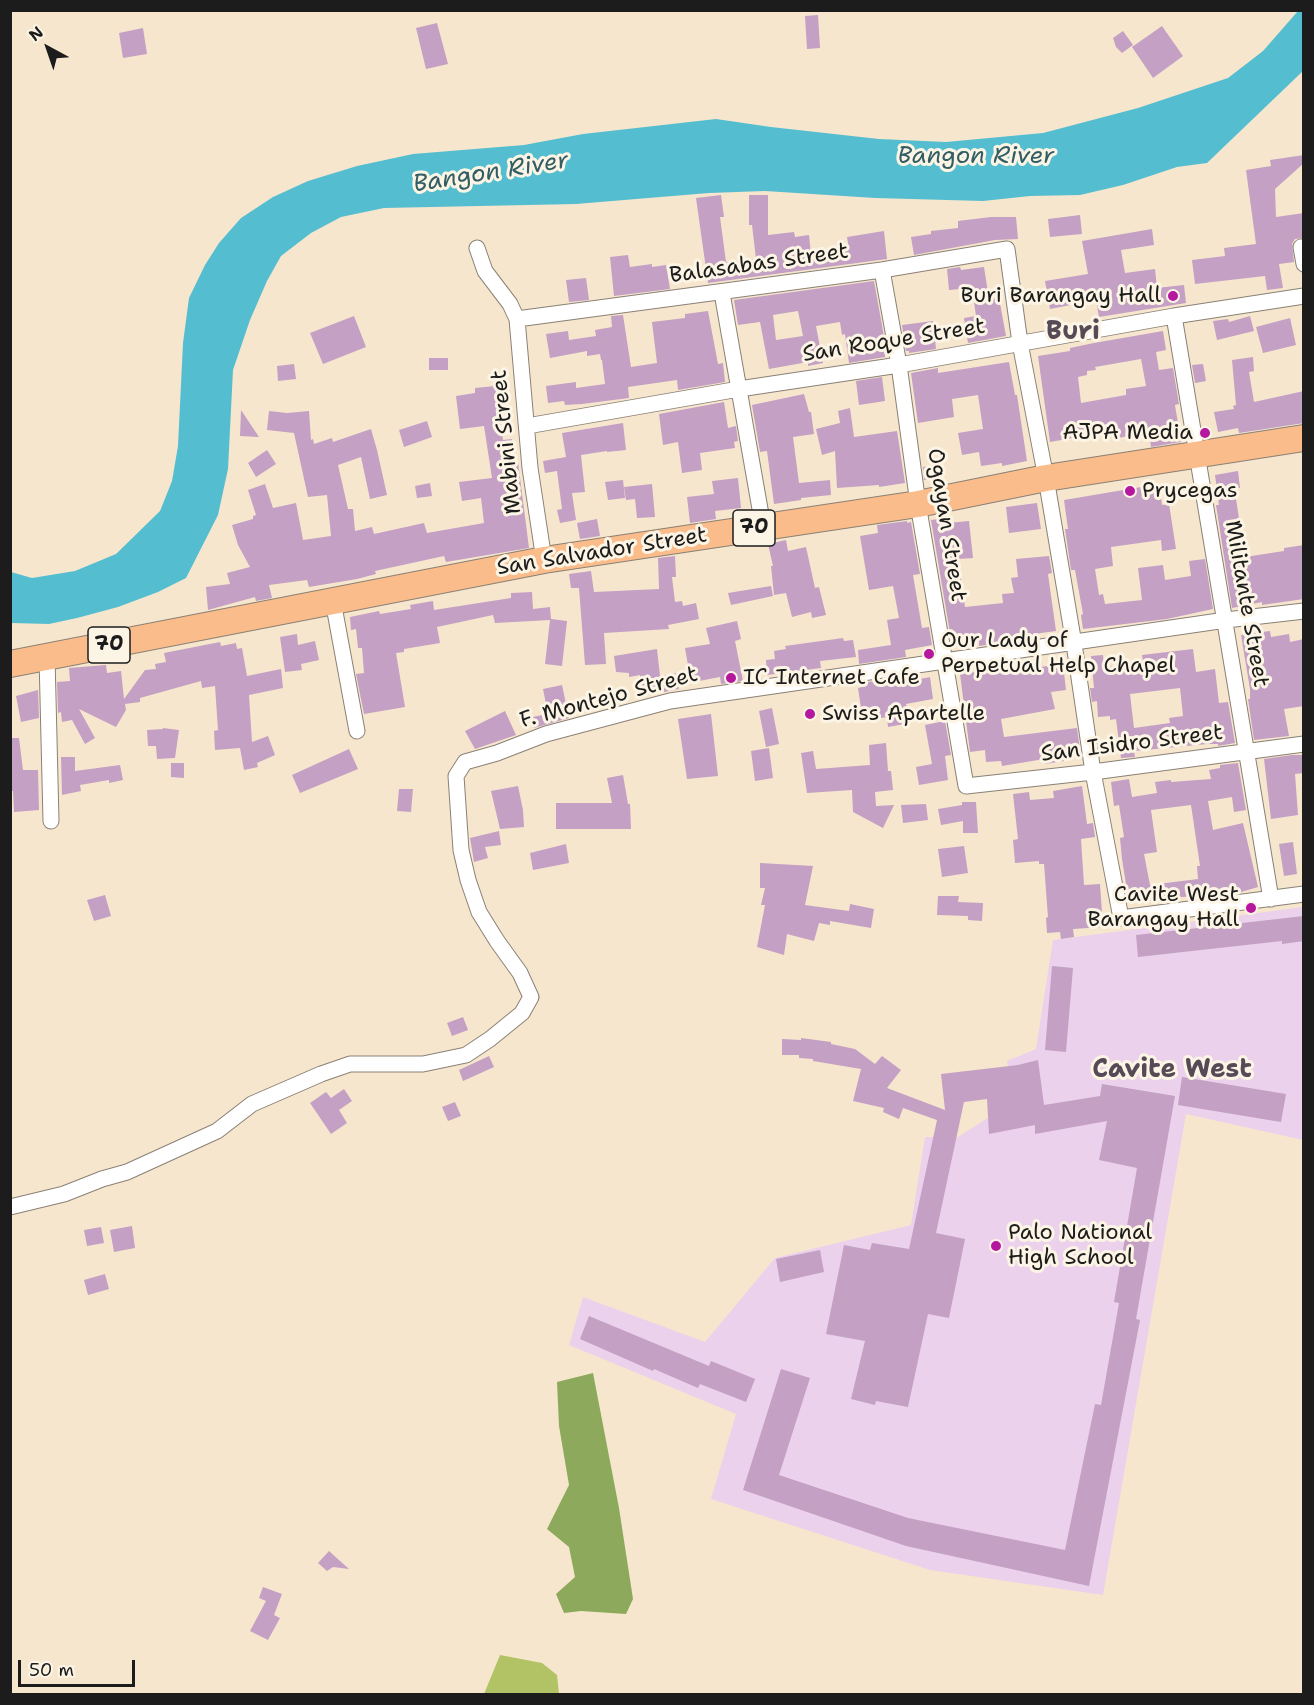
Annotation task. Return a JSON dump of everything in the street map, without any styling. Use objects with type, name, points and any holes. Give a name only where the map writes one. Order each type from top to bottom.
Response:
[{"type":"highway","name":"San Salvador Street","points":[[10,664],[544,560],[918,504],[1046,478],[1304,438]]},
{"type":"street","points":[[1301,247],[1304,264]]},
{"type":"street","points":[[477,248],[485,271],[510,304],[517,319]]},
{"type":"street","name":"Balasabas Street","points":[[517,319],[722,293],[1006,249],[1020,343]]},
{"type":"street","name":"Ogayan Street","points":[[882,270],[899,365],[918,504],[966,786]]},
{"type":"street","points":[[722,293],[763,526]]},
{"type":"street","name":"San Roque Street","points":[[528,426],[1304,296]]},
{"type":"street","name":"Militante Street","points":[[1174,316],[1271,899]]},
{"type":"street","name":"Mabini Street","points":[[517,319],[531,468],[544,560]]},
{"type":"street","points":[[1020,343],[1046,478],[1093,772],[1121,918],[1304,894]]},
{"type":"street","points":[[333,601],[357,731]]},
{"type":"street","name":"F. Montejo Street","points":[[10,1207],[64,1194],[127,1172],[217,1131],[252,1104],[350,1064],[423,1065],[466,1055],[522,1013],[531,997],[520,973],[479,912],[461,850],[456,776],[465,762],[497,753],[546,734],[670,701],[1074,644],[1226,620],[1304,611]]},
{"type":"street","points":[[47,657],[51,822]]},
{"type":"street","name":"San Isidro Street","points":[[966,786],[1304,744]]},
{"type":"shaded area","name":"Palo National High School","points":[[1303,907],[1303,1140],[1186,1114],[1103,1595],[930,1570],[711,1499],[736,1414],[569,1345],[583,1297],[705,1342],[775,1258],[911,1225],[925,1137],[958,1137],[1014,1101],[1007,1061],[1036,1049],[1053,940]]},
{"type":"green space","points":[[593,1373],[619,1508],[633,1599],[626,1614],[581,1611],[564,1613],[556,1594],[575,1577],[569,1547],[547,1529],[569,1485],[559,1426],[557,1382]]},
{"type":"green space","points":[[500,1655],[542,1663],[557,1675],[559,1694],[484,1694]]},
{"type":"water","name":"Bangon River","points":[[1298,11],[1303,11],[1303,71],[1207,163],[1177,167],[1123,185],[1080,195],[1030,196],[983,201],[875,198],[765,191],[709,193],[576,204],[384,208],[341,217],[311,233],[281,256],[250,320],[233,370],[228,469],[218,515],[186,578],[158,592],[118,607],[77,618],[49,624],[11,623],[11,572],[32,578],[75,571],[116,554],[160,511],[172,481],[178,446],[183,343],[189,298],[219,243],[241,218],[273,197],[308,181],[357,166],[413,154],[524,145],[583,134],[716,119],[879,139],[946,142],[1043,133],[1138,108],[1228,78],[1263,51]]},
{"type":"building","points":[[818,15],[820,48],[807,49],[805,16]]},
{"type":"building","points":[[437,23],[448,64],[426,69],[416,28]]},
{"type":"building","points":[[1162,26],[1183,56],[1153,78],[1132,47]]},
{"type":"building","points":[[143,28],[147,54],[123,58],[119,33]]},
{"type":"building","points":[[1123,31],[1133,45],[1122,53],[1116,47],[1113,38]]},
{"type":"building","points":[[1304,155],[1304,163],[1275,189],[1276,217],[1304,213],[1304,238],[1295,239],[1292,244],[1294,262],[1279,264],[1283,288],[1267,290],[1265,276],[1195,284],[1192,260],[1225,256],[1224,248],[1256,244],[1246,170],[1271,166],[1270,160]]},
{"type":"building","points":[[721,195],[724,217],[720,217],[726,262],[756,259],[752,225],[749,225],[749,195],[768,195],[768,235],[794,232],[795,237],[809,235],[811,255],[849,249],[847,237],[884,231],[887,259],[708,283],[696,198]]},
{"type":"building","points":[[1080,215],[1082,234],[1050,237],[1048,219]]},
{"type":"building","points":[[1016,217],[1018,239],[995,240],[914,255],[911,237],[931,234],[931,231],[958,228],[958,221]]},
{"type":"building","points":[[1152,229],[1154,245],[1121,250],[1125,273],[1155,269],[1157,288],[1184,285],[1186,303],[1099,317],[1096,300],[1050,309],[1045,281],[1088,274],[1082,241]]},
{"type":"building","points":[[628,255],[630,267],[666,265],[670,289],[614,296],[610,257]]},
{"type":"building","points":[[960,267],[961,270],[984,267],[989,299],[999,298],[1006,336],[968,343],[964,318],[976,316],[972,288],[949,290],[947,269]]},
{"type":"building","points":[[586,278],[589,300],[569,302],[566,280]]},
{"type":"building","points":[[874,281],[887,353],[885,357],[849,363],[845,334],[842,335],[840,322],[816,326],[823,363],[808,366],[808,362],[769,369],[760,322],[738,325],[734,300]],"holes":[[[798,311],[803,336],[776,340],[773,315]]]},
{"type":"building","points":[[708,311],[718,364],[723,363],[725,382],[678,390],[677,380],[628,387],[629,398],[582,404],[565,405],[564,401],[548,403],[546,386],[576,382],[576,388],[605,384],[600,354],[587,356],[587,351],[550,358],[546,334],[568,331],[569,340],[596,336],[595,330],[612,327],[611,316],[623,315],[631,367],[657,363],[652,322],[685,318],[685,314]]},
{"type":"building","points":[[354,316],[366,347],[323,364],[310,333]]},
{"type":"building","points":[[1250,316],[1254,331],[1217,340],[1213,321],[1228,319],[1229,322]]},
{"type":"building","points":[[1290,318],[1296,345],[1263,353],[1256,327]]},
{"type":"building","points":[[933,321],[936,349],[909,353],[906,351],[902,325]]},
{"type":"building","points":[[1163,331],[1166,350],[1156,352],[1159,370],[1173,368],[1179,404],[1175,405],[1181,442],[1151,447],[1149,432],[1118,438],[1117,430],[1050,442],[1038,356],[1070,351],[1070,348]],"holes":[[[1141,359],[1146,386],[1126,389],[1126,395],[1081,403],[1078,377],[1087,375],[1087,371],[1096,370],[1095,367]]]},
{"type":"building","points":[[1253,357],[1254,371],[1249,372],[1254,402],[1304,391],[1304,423],[1239,433],[1238,428],[1218,432],[1214,412],[1234,409],[1233,406],[1236,405],[1232,360]]},
{"type":"building","points":[[429,358],[448,358],[448,370],[429,370]]},
{"type":"building","points":[[1009,362],[1015,395],[1017,395],[1027,461],[1002,466],[1002,463],[981,466],[979,452],[962,455],[958,433],[983,429],[978,395],[952,399],[954,417],[918,423],[911,373],[938,368],[938,373]]},
{"type":"building","points":[[294,364],[296,379],[278,381],[277,366]]},
{"type":"building","points":[[1203,364],[1206,381],[1195,383],[1192,365]]},
{"type":"building","points":[[882,377],[885,401],[859,405],[856,381]]},
{"type":"building","points":[[495,386],[503,440],[512,439],[515,462],[518,462],[529,548],[446,562],[444,556],[375,571],[376,574],[357,579],[309,587],[307,580],[269,585],[272,598],[256,601],[255,597],[208,610],[206,587],[230,584],[227,573],[250,567],[238,545],[232,525],[253,519],[256,515],[248,490],[265,484],[273,508],[296,503],[303,540],[331,536],[327,495],[308,497],[294,433],[267,430],[269,411],[287,413],[309,411],[311,440],[313,439],[314,444],[332,438],[333,442],[371,429],[387,495],[370,499],[361,457],[338,465],[348,509],[353,509],[355,531],[372,527],[374,534],[424,523],[427,533],[484,523],[481,498],[462,501],[459,482],[492,478],[484,426],[460,429],[456,396],[475,393],[475,388]]},
{"type":"building","points":[[804,394],[809,412],[811,412],[814,434],[793,437],[799,483],[830,480],[831,495],[774,504],[767,451],[760,452],[752,405]]},
{"type":"building","points":[[724,402],[728,428],[736,426],[738,441],[734,442],[735,448],[700,453],[702,470],[682,473],[678,442],[663,445],[659,414]]},
{"type":"building","points":[[850,408],[854,437],[897,431],[905,483],[879,487],[879,485],[837,488],[835,451],[822,455],[816,429],[840,423],[838,411]]},
{"type":"building","points":[[241,410],[259,437],[240,436]]},
{"type":"building","points":[[427,421],[432,437],[404,447],[399,430]]},
{"type":"building","points":[[623,423],[626,450],[581,455],[585,492],[572,493],[576,520],[560,523],[557,510],[562,509],[557,471],[545,473],[543,461],[566,457],[562,433]]},
{"type":"building","points":[[267,450],[276,464],[256,477],[248,463]]},
{"type":"building","points":[[940,464],[942,477],[924,480],[923,467]]},
{"type":"building","points":[[1238,471],[1240,488],[1235,488],[1245,557],[1284,551],[1284,548],[1304,545],[1304,599],[1262,605],[1262,602],[1232,608],[1216,505],[1219,505],[1215,475]]},
{"type":"building","points":[[738,478],[741,508],[715,511],[716,519],[690,523],[687,497],[714,494],[712,481]]},
{"type":"building","points":[[623,480],[625,498],[608,500],[605,482]]},
{"type":"building","points":[[430,483],[432,496],[417,498],[415,486]]},
{"type":"building","points":[[652,484],[655,517],[637,518],[635,499],[626,500],[624,487]]},
{"type":"building","points":[[1159,484],[1162,505],[1169,504],[1176,549],[1162,551],[1161,540],[1111,547],[1113,566],[1095,569],[1099,595],[1103,594],[1105,604],[1142,600],[1138,568],[1163,565],[1165,580],[1191,576],[1189,561],[1205,559],[1213,609],[1167,619],[1083,629],[1081,615],[1083,614],[1075,570],[1071,570],[1065,529],[1068,529],[1064,500]]},
{"type":"building","points":[[1037,503],[1041,529],[1009,533],[1006,507]]},
{"type":"building","points":[[947,518],[948,523],[969,521],[973,558],[958,559],[965,607],[1003,603],[1002,594],[1014,593],[1011,578],[1018,577],[1016,559],[1049,556],[1052,573],[1048,574],[1056,631],[1034,634],[1034,638],[979,646],[979,641],[952,645],[931,520]]},
{"type":"building","points":[[597,519],[600,536],[580,539],[577,523]]},
{"type":"building","points":[[907,521],[907,523],[911,522],[920,574],[913,575],[922,628],[929,627],[932,645],[905,650],[906,657],[859,664],[858,650],[891,645],[887,620],[899,618],[893,586],[869,590],[860,536],[878,533],[877,525]]},
{"type":"building","points":[[786,540],[788,551],[806,547],[815,588],[819,587],[826,615],[812,618],[811,612],[792,617],[786,593],[774,595],[771,566],[773,566],[768,544]]},
{"type":"building","points":[[675,556],[676,577],[672,577],[675,602],[682,601],[683,606],[696,603],[699,619],[668,625],[669,629],[604,633],[606,664],[585,665],[579,588],[571,588],[569,574],[591,571],[594,592],[659,589],[658,558]]},
{"type":"building","points":[[771,586],[773,596],[731,605],[728,593]]},
{"type":"building","points":[[532,592],[533,609],[550,607],[551,619],[567,621],[562,666],[545,664],[550,620],[495,623],[493,615],[437,627],[440,643],[404,649],[404,652],[396,653],[405,707],[364,714],[356,674],[364,673],[362,648],[358,648],[356,629],[351,630],[350,617],[379,611],[380,614],[411,609],[410,605],[433,601],[434,610],[511,598],[511,593]]},
{"type":"building","points":[[737,621],[741,639],[735,641],[743,681],[721,684],[720,677],[678,685],[679,689],[664,692],[664,687],[640,689],[640,675],[629,677],[629,673],[616,672],[614,656],[657,649],[660,676],[689,671],[685,648],[710,644],[706,628]]},
{"type":"building","points":[[1270,631],[1271,637],[1289,634],[1290,642],[1304,639],[1304,706],[1284,709],[1289,736],[1254,740],[1248,699],[1250,699],[1250,689],[1241,635]]},
{"type":"building","points":[[297,634],[298,645],[315,641],[319,660],[301,664],[302,670],[285,672],[280,637]]},
{"type":"building","points":[[843,638],[844,641],[853,640],[856,657],[820,661],[821,668],[767,675],[766,660],[775,659],[774,651],[786,649],[785,646]]},
{"type":"building","points":[[220,642],[221,646],[236,643],[237,649],[242,648],[247,676],[281,669],[283,688],[249,695],[252,742],[268,736],[275,755],[257,763],[258,767],[244,770],[240,748],[215,750],[214,731],[218,730],[215,686],[202,688],[201,681],[140,698],[140,702],[125,704],[126,710],[116,727],[79,709],[95,738],[85,744],[72,720],[62,722],[61,712],[58,713],[57,682],[70,681],[69,668],[106,665],[107,673],[121,671],[124,699],[145,670],[156,669],[155,664],[166,662],[164,653]]},
{"type":"building","points":[[1193,649],[1196,672],[1215,669],[1219,703],[1228,702],[1235,743],[1134,751],[1135,757],[1121,758],[1116,719],[1110,720],[1110,716],[1098,717],[1097,701],[1092,702],[1090,688],[1094,688],[1091,656],[1103,655],[1104,668],[1143,661],[1142,655]],"holes":[[[1180,688],[1183,716],[1169,718],[1170,723],[1134,728],[1130,694]]]},
{"type":"building","points":[[1040,664],[1040,667],[1063,664],[1066,690],[1051,692],[1055,709],[1001,719],[1004,737],[1077,728],[1080,749],[1062,751],[1064,761],[1045,764],[1044,759],[1002,766],[1001,761],[986,762],[985,750],[970,752],[960,674]]},
{"type":"building","points":[[909,676],[910,681],[930,677],[933,699],[906,704],[910,723],[888,727],[887,717],[863,721],[858,688],[862,687],[861,683]]},
{"type":"building","points":[[562,685],[569,718],[534,728],[532,717],[548,714],[543,689]]},
{"type":"building","points":[[38,690],[39,718],[21,722],[16,696]]},
{"type":"building","points":[[772,708],[779,744],[766,747],[759,711]]},
{"type":"building","points":[[505,711],[516,735],[475,749],[465,731]]},
{"type":"building","points":[[711,714],[718,776],[687,779],[678,719]]},
{"type":"building","points":[[945,721],[951,755],[945,756],[948,780],[919,785],[916,767],[932,764],[925,725]]},
{"type":"building","points":[[163,728],[179,730],[175,758],[157,759],[156,746],[148,746],[147,730]]},
{"type":"building","points":[[10,738],[19,738],[23,770],[38,770],[39,810],[14,812],[13,791],[10,791]]},
{"type":"building","points":[[886,743],[888,771],[891,771],[893,790],[875,792],[876,806],[894,805],[883,828],[853,812],[852,790],[807,793],[801,753],[813,751],[816,769],[870,765],[869,745]]},
{"type":"building","points":[[769,748],[773,778],[755,781],[751,751]]},
{"type":"building","points":[[349,749],[358,769],[300,793],[292,775]]},
{"type":"building","points":[[1304,755],[1304,773],[1295,774],[1298,815],[1271,819],[1264,759]]},
{"type":"building","points":[[61,757],[75,757],[75,771],[120,765],[123,780],[80,785],[81,791],[62,795]]},
{"type":"building","points":[[171,763],[184,763],[184,778],[171,777]]},
{"type":"building","points":[[1238,763],[1246,810],[1234,812],[1232,797],[1208,801],[1213,830],[1243,823],[1258,887],[1238,893],[1237,891],[1129,903],[1120,838],[1124,837],[1119,805],[1114,806],[1111,782],[1129,779],[1132,797],[1157,793],[1155,782],[1211,779],[1209,770],[1220,768],[1220,765]],"holes":[[[1191,805],[1200,866],[1197,866],[1198,879],[1150,885],[1144,854],[1157,852],[1151,810]]]},
{"type":"building","points":[[623,775],[628,804],[630,804],[631,829],[556,829],[556,803],[612,803],[607,778]]},
{"type":"building","points":[[518,786],[524,827],[500,829],[491,791]]},
{"type":"building","points":[[1082,786],[1087,824],[1093,823],[1095,837],[1081,839],[1084,885],[1100,884],[1103,927],[1073,929],[1074,937],[1061,939],[1060,932],[1047,933],[1044,864],[1039,864],[1039,861],[1015,863],[1013,840],[1018,839],[1013,794],[1029,792],[1030,800],[1054,798],[1053,791]]},
{"type":"building","points":[[399,789],[413,789],[411,812],[397,811]]},
{"type":"building","points":[[962,802],[976,802],[978,833],[963,833],[963,821],[941,825],[938,809],[962,805]]},
{"type":"building","points":[[926,804],[928,820],[903,823],[901,805]]},
{"type":"building","points":[[499,831],[501,845],[485,847],[488,858],[474,862],[470,838]]},
{"type":"building","points":[[1293,842],[1297,874],[1284,876],[1279,844]]},
{"type":"building","points":[[566,844],[569,863],[533,870],[530,853]]},
{"type":"building","points":[[964,846],[968,873],[942,877],[938,849]]},
{"type":"building","points":[[760,863],[813,866],[805,905],[849,911],[850,904],[874,909],[871,928],[830,921],[830,925],[819,923],[814,941],[787,934],[784,955],[757,947],[765,905],[761,905],[765,888],[760,888]]},
{"type":"building","points":[[105,895],[111,916],[94,921],[87,900]]},
{"type":"building","points":[[938,896],[959,896],[958,902],[983,903],[982,921],[968,920],[968,916],[937,915]]},
{"type":"building","points":[[1304,916],[1304,941],[1282,944],[1282,941],[1138,957],[1136,935]]},
{"type":"building","points":[[1052,966],[1073,968],[1066,1052],[1045,1050]]},
{"type":"building","points":[[463,1017],[468,1030],[452,1036],[447,1023]]},
{"type":"building","points":[[801,1038],[831,1042],[831,1044],[855,1049],[875,1064],[882,1056],[901,1070],[887,1088],[945,1110],[941,1074],[1018,1065],[1038,1060],[1044,1105],[1100,1096],[1102,1084],[1175,1096],[1136,1319],[1140,1320],[1089,1586],[906,1546],[743,1490],[781,1369],[810,1378],[779,1475],[908,1518],[1065,1550],[1095,1404],[1101,1405],[1119,1303],[1114,1302],[1137,1168],[1099,1160],[1107,1121],[1035,1134],[1035,1125],[989,1134],[987,1099],[964,1102],[936,1233],[965,1239],[949,1318],[928,1314],[908,1407],[876,1401],[875,1405],[851,1399],[865,1341],[826,1334],[844,1245],[870,1250],[872,1243],[909,1249],[937,1120],[903,1108],[899,1119],[883,1112],[884,1108],[853,1101],[861,1069],[799,1058],[799,1055],[782,1055],[782,1039],[801,1040]]},
{"type":"building","points":[[489,1056],[494,1067],[463,1081],[459,1070]]},
{"type":"building","points":[[1182,1077],[1286,1094],[1281,1122],[1178,1105]]},
{"type":"building","points":[[344,1089],[352,1101],[339,1110],[347,1123],[331,1134],[310,1103],[326,1092],[331,1098]]},
{"type":"building","points":[[455,1102],[461,1116],[448,1121],[442,1107]]},
{"type":"building","points":[[132,1226],[135,1248],[114,1252],[110,1230]]},
{"type":"building","points":[[101,1227],[104,1243],[87,1246],[84,1230]]},
{"type":"building","points":[[820,1250],[824,1272],[780,1282],[776,1259]]},
{"type":"building","points":[[105,1274],[109,1289],[88,1295],[84,1280]]},
{"type":"building","points":[[589,1316],[709,1366],[711,1361],[755,1379],[746,1402],[700,1384],[698,1388],[654,1369],[653,1371],[580,1339]]},
{"type":"building","points":[[329,1551],[349,1569],[333,1567],[327,1571],[318,1563]]},
{"type":"building","points":[[263,1587],[282,1594],[274,1615],[280,1618],[268,1640],[250,1631],[266,1601],[259,1598]]},
{"type":"place","name":"Buri Barangay Hall","points":[[1173,296]]},
{"type":"place","name":"AJPA Media","points":[[1205,433]]},
{"type":"place","name":"Prycegas","points":[[1130,491]]},
{"type":"place","name":"Our Lady of Perpetual Help Chapel","points":[[929,654]]},
{"type":"place","name":"IC Internet Cafe","points":[[731,678]]},
{"type":"place","name":"Swiss Apartelle","points":[[810,714]]},
{"type":"place","name":"Cavite West Barangay Hall","points":[[1251,908]]},
{"type":"place","name":"Palo National High School","points":[[996,1246]]},
{"type":"district","name":"Buri","points":[[1073,332]]},
{"type":"district","name":"Cavite West","points":[[1172,1070]]}]
